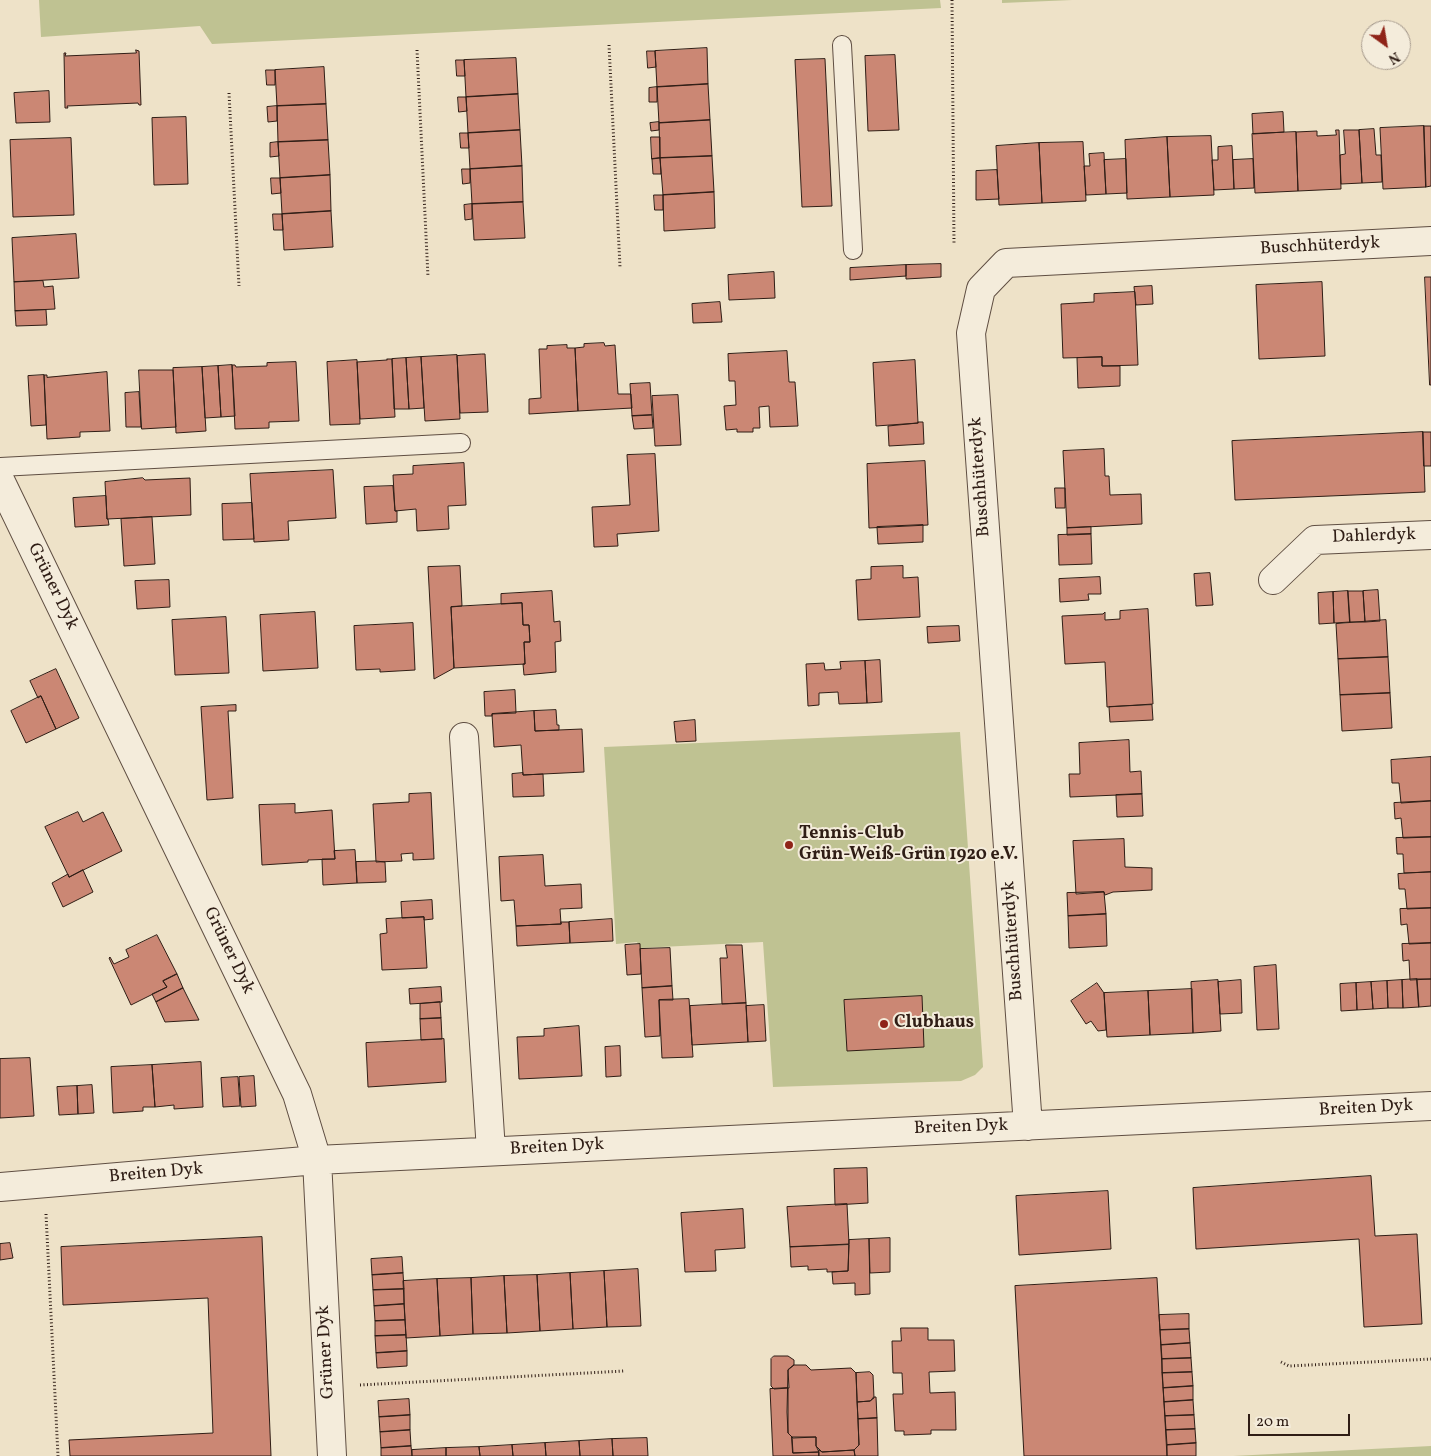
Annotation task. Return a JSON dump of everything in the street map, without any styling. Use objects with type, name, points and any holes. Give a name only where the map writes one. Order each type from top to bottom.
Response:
[{"type":"street","name":"Buschhüterdyk","points":[[1028,1126],[971,333],[981,289],[1006,263],[1431,241]]},
{"type":"street","name":"Grüner Dyk","points":[[0,480],[297,1094],[317,1160],[332,1456]]},
{"type":"street","name":"Dahlerdyk","points":[[1273,580],[1315,540],[1431,535]]},
{"type":"street","name":"Breiten Dyk","points":[[464,737],[491,1151]]},
{"type":"street","name":"Breiten Dyk","points":[[0,1187],[317,1160],[984,1126],[1028,1126],[1431,1106]]},
{"type":"lane","points":[[842,45],[853,250]]},
{"type":"lane","points":[[0,468],[461,443]]},
{"type":"path","points":[[952,0],[954,244]]},
{"type":"path","points":[[609,45],[620,267]]},
{"type":"path","points":[[417,50],[428,277]]},
{"type":"path","points":[[229,93],[239,286]]},
{"type":"path","points":[[45,1183],[58,1456]]},
{"type":"path","points":[[1281,1362],[1289,1366],[1431,1359]]},
{"type":"path","points":[[328,1386],[624,1371]]},
{"type":"green space","points":[[39,0],[940,0],[941,8],[212,44],[200,26],[41,37]]},
{"type":"green space","points":[[1002,0],[1072,0],[1002,3]]},
{"type":"green space","name":"Tennis-Club Grün-Weiß-Grün 1920 e.V.","points":[[960,732],[983,1067],[975,1075],[961,1081],[773,1087],[763,942],[640,948],[637,942],[616,944],[604,747]]},
{"type":"green space","points":[[1431,1446],[1431,1456],[1233,1456]]},
{"type":"building","points":[[707,48],[708,84],[657,87],[655,51]]},
{"type":"building","points":[[136,50],[139,51],[141,105],[138,103],[67,106],[68,108],[65,108],[64,53],[66,53],[65,56],[136,53]]},
{"type":"building","points":[[647,51],[655,51],[656,67],[648,68]]},
{"type":"building","points":[[895,55],[899,130],[868,131],[865,56]]},
{"type":"building","points":[[516,58],[518,94],[466,97],[464,60]]},
{"type":"building","points":[[825,59],[832,206],[802,207],[795,60]]},
{"type":"building","points":[[456,60],[464,60],[465,76],[457,76]]},
{"type":"building","points":[[324,67],[326,104],[277,106],[275,70]]},
{"type":"building","points":[[266,70],[275,70],[275,85],[267,85]]},
{"type":"building","points":[[708,84],[710,120],[659,123],[657,87]]},
{"type":"building","points":[[657,87],[657,102],[649,102],[649,88]]},
{"type":"building","points":[[49,91],[50,122],[16,123],[14,93]]},
{"type":"building","points":[[518,94],[520,130],[468,133],[466,97]]},
{"type":"building","points":[[458,97],[466,97],[467,111],[459,112]]},
{"type":"building","points":[[326,104],[328,140],[278,142],[277,106]]},
{"type":"building","points":[[277,106],[277,121],[268,122],[267,107]]},
{"type":"building","points":[[1283,112],[1284,132],[1253,134],[1252,114]]},
{"type":"building","points":[[186,117],[188,184],[154,185],[152,118]]},
{"type":"building","points":[[710,120],[712,156],[660,158],[659,123]]},
{"type":"building","points":[[659,122],[659,130],[651,131],[650,123]]},
{"type":"building","points":[[1424,126],[1431,126],[1431,186],[1426,187]]},
{"type":"building","points":[[1424,126],[1426,187],[1383,189],[1380,128]]},
{"type":"building","points":[[1374,129],[1376,155],[1381,155],[1382,182],[1362,183],[1359,130]]},
{"type":"building","points":[[520,130],[522,166],[470,169],[468,133]]},
{"type":"building","points":[[1336,130],[1339,130],[1341,189],[1298,191],[1296,132],[1317,131],[1317,136],[1336,135]]},
{"type":"building","points":[[1344,130],[1359,130],[1362,183],[1341,184],[1340,155],[1345,154]]},
{"type":"building","points":[[1296,132],[1298,191],[1255,193],[1252,134]]},
{"type":"building","points":[[460,133],[468,133],[469,148],[461,148]]},
{"type":"building","points":[[1211,136],[1214,195],[1170,197],[1167,137]]},
{"type":"building","points":[[651,137],[660,137],[660,158],[652,159]]},
{"type":"building","points":[[1167,137],[1170,197],[1127,199],[1125,140]]},
{"type":"building","points":[[71,138],[74,215],[13,217],[10,140]]},
{"type":"building","points":[[328,140],[330,175],[280,178],[278,142]]},
{"type":"building","points":[[278,142],[279,156],[270,157],[270,143]]},
{"type":"building","points":[[1083,142],[1086,201],[1042,203],[1039,143]]},
{"type":"building","points":[[1039,143],[1042,203],[999,205],[996,146]]},
{"type":"building","points":[[1232,146],[1234,189],[1214,190],[1212,160],[1218,160],[1218,147]]},
{"type":"building","points":[[1104,153],[1106,194],[1086,195],[1084,166],[1090,166],[1089,154]]},
{"type":"building","points":[[712,156],[714,192],[663,195],[660,158]]},
{"type":"building","points":[[660,158],[661,174],[653,174],[652,159]]},
{"type":"building","points":[[1126,159],[1127,193],[1106,194],[1104,160]]},
{"type":"building","points":[[1253,159],[1254,188],[1234,189],[1233,160]]},
{"type":"building","points":[[522,166],[523,202],[472,204],[470,169]]},
{"type":"building","points":[[462,169],[470,169],[470,183],[463,184]]},
{"type":"building","points":[[997,170],[999,199],[976,200],[976,171]]},
{"type":"building","points":[[330,175],[331,211],[282,214],[280,178]]},
{"type":"building","points":[[271,178],[280,178],[281,193],[272,194]]},
{"type":"building","points":[[714,192],[715,228],[664,231],[663,195]]},
{"type":"building","points":[[654,195],[663,195],[663,210],[655,210]]},
{"type":"building","points":[[523,202],[525,238],[474,240],[472,204]]},
{"type":"building","points":[[472,204],[472,219],[465,220],[464,205]]},
{"type":"building","points":[[331,211],[333,247],[284,250],[282,214]]},
{"type":"building","points":[[273,214],[282,214],[283,230],[274,230]]},
{"type":"building","points":[[76,234],[79,278],[14,282],[12,238]]},
{"type":"building","points":[[941,264],[941,277],[906,279],[906,265]]},
{"type":"building","points":[[906,265],[906,276],[850,280],[850,268]]},
{"type":"building","points":[[774,272],[775,298],[729,300],[728,275]]},
{"type":"building","points":[[1425,277],[1431,277],[1431,385],[1430,385]]},
{"type":"building","points":[[43,281],[44,287],[53,286],[55,309],[15,311],[14,282]]},
{"type":"building","points":[[1322,282],[1325,356],[1259,359],[1256,285]]},
{"type":"building","points":[[1152,286],[1153,304],[1136,305],[1134,287]]},
{"type":"building","points":[[1135,292],[1138,365],[1102,366],[1102,357],[1063,358],[1061,304],[1094,302],[1094,294]]},
{"type":"building","points":[[720,302],[722,322],[693,323],[692,304]]},
{"type":"building","points":[[46,310],[47,325],[16,326],[15,311]]},
{"type":"building","points":[[604,343],[605,346],[615,345],[618,394],[631,394],[632,408],[578,411],[575,348],[584,347],[584,344]]},
{"type":"building","points":[[567,345],[567,348],[575,348],[578,411],[529,414],[529,399],[541,398],[539,349],[547,349],[547,346]]},
{"type":"building","points":[[787,351],[789,382],[795,382],[798,426],[770,427],[769,406],[759,407],[760,428],[753,428],[753,432],[737,432],[737,429],[726,430],[724,406],[736,405],[735,381],[729,381],[728,354]]},
{"type":"building","points":[[485,354],[488,412],[460,413],[457,356]]},
{"type":"building","points":[[457,355],[460,419],[425,421],[421,357]]},
{"type":"building","points":[[421,357],[424,408],[409,409],[406,358]]},
{"type":"building","points":[[1102,357],[1102,366],[1120,366],[1120,386],[1078,388],[1077,358]]},
{"type":"building","points":[[406,358],[409,409],[394,409],[392,359]]},
{"type":"building","points":[[392,359],[395,417],[360,419],[357,362]]},
{"type":"building","points":[[357,360],[360,424],[330,425],[327,362]]},
{"type":"building","points":[[915,360],[918,423],[876,426],[873,363]]},
{"type":"building","points":[[296,362],[299,421],[269,422],[269,428],[235,429],[232,365],[236,367],[267,366],[267,363]]},
{"type":"building","points":[[232,365],[235,416],[221,417],[218,366]]},
{"type":"building","points":[[218,366],[221,417],[205,418],[202,367]]},
{"type":"building","points":[[202,367],[206,431],[176,433],[173,368]]},
{"type":"building","points":[[139,370],[173,370],[176,427],[142,429]]},
{"type":"building","points":[[107,372],[110,431],[80,432],[80,437],[47,439],[44,375],[47,375],[47,377]]},
{"type":"building","points":[[44,375],[46,425],[31,426],[28,376]]},
{"type":"building","points":[[650,383],[652,415],[632,416],[630,384]]},
{"type":"building","points":[[139,392],[141,427],[126,427],[125,393]]},
{"type":"building","points":[[678,395],[681,445],[655,446],[652,396]]},
{"type":"building","points":[[652,415],[653,428],[634,429],[632,416]]},
{"type":"building","points":[[923,422],[924,444],[889,446],[888,426]]},
{"type":"building","points":[[1423,432],[1431,432],[1431,466],[1424,466]]},
{"type":"building","points":[[1423,432],[1425,492],[1235,500],[1232,441]]},
{"type":"building","points":[[1104,449],[1105,476],[1109,476],[1110,495],[1141,494],[1142,524],[1067,528],[1063,451]]},
{"type":"building","points":[[655,454],[659,531],[617,534],[618,546],[594,547],[592,507],[630,505],[627,455]]},
{"type":"building","points":[[925,461],[928,525],[869,528],[867,464]]},
{"type":"building","points":[[464,463],[466,505],[448,506],[449,529],[417,531],[416,509],[395,511],[393,475],[413,474],[413,466]]},
{"type":"building","points":[[333,470],[336,518],[288,521],[289,540],[254,542],[250,474]]},
{"type":"building","points":[[143,478],[145,480],[190,478],[191,515],[107,519],[105,482]]},
{"type":"building","points":[[393,486],[397,522],[366,524],[364,487]]},
{"type":"building","points":[[1055,488],[1065,488],[1065,508],[1056,508]]},
{"type":"building","points":[[106,496],[109,525],[75,527],[73,498]]},
{"type":"building","points":[[252,503],[254,539],[223,540],[222,504]]},
{"type":"building","points":[[152,517],[155,564],[124,566],[121,519]]},
{"type":"building","points":[[923,525],[923,542],[878,544],[877,527]]},
{"type":"building","points":[[1091,527],[1091,534],[1067,535],[1067,528]]},
{"type":"building","points":[[1091,534],[1092,564],[1059,565],[1058,535]]},
{"type":"building","points":[[460,566],[462,606],[451,607],[454,668],[434,679],[428,567]]},
{"type":"building","points":[[903,566],[903,578],[918,577],[920,617],[858,620],[856,580],[871,579],[871,567]]},
{"type":"building","points":[[1210,573],[1213,605],[1196,606],[1194,574]]},
{"type":"building","points":[[1100,577],[1101,594],[1088,594],[1089,600],[1060,602],[1059,579]]},
{"type":"building","points":[[169,580],[170,607],[137,609],[135,581]]},
{"type":"building","points":[[1378,590],[1380,621],[1365,622],[1363,591]]},
{"type":"building","points":[[552,591],[554,622],[560,621],[561,641],[555,642],[556,672],[524,675],[524,642],[530,642],[529,625],[523,625],[522,603],[501,604],[501,594]]},
{"type":"building","points":[[1348,591],[1363,591],[1365,622],[1350,622]]},
{"type":"building","points":[[1348,591],[1350,622],[1334,623],[1333,592]]},
{"type":"building","points":[[1333,592],[1334,623],[1319,624],[1318,593]]},
{"type":"building","points":[[522,603],[523,625],[529,625],[530,642],[524,642],[525,664],[454,668],[451,607]]},
{"type":"building","points":[[1148,609],[1153,704],[1107,707],[1105,662],[1065,664],[1062,616],[1103,614],[1105,612],[1105,620],[1120,619],[1120,611]]},
{"type":"building","points":[[315,612],[318,668],[263,671],[260,615]]},
{"type":"building","points":[[226,617],[229,673],[175,675],[172,620]]},
{"type":"building","points":[[1386,620],[1388,657],[1338,659],[1336,624]]},
{"type":"building","points":[[413,623],[415,670],[380,672],[380,669],[356,670],[354,626]]},
{"type":"building","points":[[959,626],[960,641],[928,643],[927,627]]},
{"type":"building","points":[[1388,657],[1390,693],[1340,695],[1338,659]]},
{"type":"building","points":[[880,660],[882,702],[867,703],[865,661]]},
{"type":"building","points":[[865,661],[867,703],[839,704],[838,692],[819,693],[819,705],[808,706],[806,664],[824,663],[825,670],[841,669],[840,662]]},
{"type":"building","points":[[56,669],[79,718],[56,729],[41,696],[38,698],[30,681]]},
{"type":"building","points":[[515,690],[516,713],[485,716],[484,692]]},
{"type":"building","points":[[1390,693],[1392,728],[1342,731],[1340,695]]},
{"type":"building","points":[[41,696],[56,729],[26,743],[11,711]]},
{"type":"building","points":[[236,705],[236,711],[228,711],[233,798],[207,800],[201,707]]},
{"type":"building","points":[[1152,705],[1153,720],[1110,722],[1109,707]]},
{"type":"building","points":[[556,710],[559,730],[535,731],[534,711]]},
{"type":"building","points":[[534,711],[535,731],[582,729],[584,772],[523,775],[521,745],[494,747],[492,714]]},
{"type":"building","points":[[695,720],[696,741],[676,742],[674,722]]},
{"type":"building","points":[[1129,740],[1130,772],[1141,771],[1142,794],[1070,797],[1069,774],[1080,774],[1079,743]]},
{"type":"building","points":[[1431,757],[1431,801],[1401,803],[1399,783],[1392,783],[1391,760]]},
{"type":"building","points":[[523,773],[523,775],[543,774],[544,796],[513,797],[512,774]]},
{"type":"building","points":[[431,793],[434,859],[413,860],[413,853],[401,854],[402,861],[376,862],[373,804],[409,802],[409,794]]},
{"type":"building","points":[[1142,794],[1143,816],[1117,817],[1116,795]]},
{"type":"building","points":[[1431,801],[1431,837],[1403,838],[1401,818],[1395,819],[1394,803]]},
{"type":"building","points":[[295,804],[295,813],[332,810],[335,859],[262,865],[259,805]]},
{"type":"building","points":[[78,812],[83,822],[103,812],[122,851],[69,877],[45,827]]},
{"type":"building","points":[[1431,837],[1431,872],[1404,873],[1403,854],[1397,854],[1396,838]]},
{"type":"building","points":[[1124,839],[1125,867],[1152,868],[1152,890],[1113,892],[1105,895],[1104,892],[1076,894],[1073,841]]},
{"type":"building","points":[[355,850],[357,883],[323,885],[322,859],[335,859],[334,851]]},
{"type":"building","points":[[543,855],[545,886],[581,884],[582,908],[560,909],[561,924],[516,926],[514,900],[501,901],[499,857]]},
{"type":"building","points":[[356,862],[385,862],[386,882],[357,883]]},
{"type":"building","points":[[83,870],[93,892],[63,907],[52,883],[68,874],[69,877]]},
{"type":"building","points":[[1431,872],[1431,908],[1407,909],[1405,889],[1399,889],[1398,874]]},
{"type":"building","points":[[1104,892],[1106,914],[1068,916],[1067,893]]},
{"type":"building","points":[[432,900],[433,919],[424,920],[424,917],[402,918],[401,902]]},
{"type":"building","points":[[1431,908],[1431,943],[1409,944],[1407,924],[1401,925],[1400,909]]},
{"type":"building","points":[[1106,914],[1107,946],[1069,948],[1068,916]]},
{"type":"building","points":[[424,917],[427,968],[382,970],[380,934],[387,933],[386,919]]},
{"type":"building","points":[[612,919],[613,941],[570,943],[569,922]]},
{"type":"building","points":[[561,922],[569,922],[570,943],[517,946],[516,926],[561,924]]},
{"type":"building","points":[[157,935],[177,974],[163,981],[167,987],[131,1005],[109,958],[114,964],[129,957],[126,950]]},
{"type":"building","points":[[1431,943],[1431,979],[1410,980],[1409,960],[1403,961],[1402,944]]},
{"type":"building","points":[[640,944],[641,974],[627,975],[625,945]]},
{"type":"building","points":[[726,945],[742,945],[746,1003],[722,1004],[720,958],[727,958]]},
{"type":"building","points":[[670,948],[672,986],[642,988],[640,949]]},
{"type":"building","points":[[1276,965],[1279,1029],[1257,1030],[1254,967]]},
{"type":"building","points":[[177,974],[183,988],[156,1002],[152,994],[167,987],[163,981]]},
{"type":"building","points":[[1417,979],[1431,979],[1431,1006],[1419,1007]]},
{"type":"building","points":[[1417,979],[1419,1007],[1403,1008],[1402,980]]},
{"type":"building","points":[[1218,980],[1221,1031],[1193,1033],[1191,982]]},
{"type":"building","points":[[1241,980],[1242,1013],[1220,1014],[1218,982]]},
{"type":"building","points":[[1402,980],[1403,1008],[1388,1008],[1387,981]]},
{"type":"building","points":[[1387,981],[1388,1008],[1373,1009],[1371,982]]},
{"type":"building","points":[[1371,982],[1373,1009],[1357,1010],[1356,983]]},
{"type":"building","points":[[1097,983],[1104,993],[1106,1030],[1098,1031],[1091,1021],[1086,1024],[1071,1001]]},
{"type":"building","points":[[1356,983],[1357,1010],[1341,1011],[1340,984]]},
{"type":"building","points":[[672,986],[673,1000],[659,1000],[660,1036],[645,1037],[642,988]]},
{"type":"building","points":[[441,987],[442,1002],[410,1004],[409,989]]},
{"type":"building","points":[[183,988],[199,1020],[165,1022],[156,1002]]},
{"type":"building","points":[[1192,989],[1193,1033],[1150,1035],[1148,991]]},
{"type":"building","points":[[1148,991],[1150,1035],[1107,1037],[1104,993]]},
{"type":"building","name":"Clubhaus","points":[[922,996],[924,1047],[847,1051],[844,1000]]},
{"type":"building","points":[[689,999],[693,1057],[662,1058],[659,1000]]},
{"type":"building","points":[[440,1002],[441,1018],[420,1019],[420,1004]]},
{"type":"building","points":[[746,1003],[748,1042],[692,1045],[690,1006]]},
{"type":"building","points":[[764,1005],[766,1041],[748,1042],[746,1006]]},
{"type":"building","points":[[441,1018],[442,1039],[421,1040],[420,1019]]},
{"type":"building","points":[[579,1026],[582,1076],[519,1079],[517,1037],[544,1036],[544,1029]]},
{"type":"building","points":[[444,1039],[446,1082],[368,1087],[366,1043]]},
{"type":"building","points":[[620,1046],[621,1076],[606,1077],[605,1047]]},
{"type":"building","points":[[30,1058],[34,1116],[0,1118],[0,1059]]},
{"type":"building","points":[[201,1062],[203,1107],[174,1109],[174,1105],[155,1107],[152,1065]]},
{"type":"building","points":[[152,1065],[155,1107],[143,1107],[143,1111],[113,1113],[111,1067]]},
{"type":"building","points":[[254,1076],[256,1106],[241,1107],[239,1077]]},
{"type":"building","points":[[238,1077],[240,1106],[223,1107],[221,1078]]},
{"type":"building","points":[[92,1085],[94,1113],[78,1114],[77,1086]]},
{"type":"building","points":[[77,1086],[78,1114],[59,1115],[57,1087]]},
{"type":"building","points":[[867,1168],[868,1203],[835,1205],[834,1169]]},
{"type":"building","points":[[1371,1176],[1375,1236],[1417,1234],[1422,1324],[1364,1327],[1359,1239],[1196,1249],[1193,1188]]},
{"type":"building","points":[[1108,1191],[1111,1249],[1019,1255],[1016,1196]]},
{"type":"building","points":[[847,1204],[849,1244],[790,1247],[787,1207]]},
{"type":"building","points":[[743,1209],[745,1248],[715,1250],[716,1271],[685,1272],[681,1213]]},
{"type":"building","points":[[262,1237],[271,1456],[70,1456],[69,1440],[213,1433],[208,1298],[63,1305],[61,1247]]},
{"type":"building","points":[[890,1238],[890,1272],[870,1273],[869,1239]]},
{"type":"building","points":[[869,1239],[870,1294],[855,1295],[855,1283],[833,1284],[832,1272],[848,1271],[849,1240]]},
{"type":"building","points":[[10,1243],[13,1258],[0,1260],[0,1244]]},
{"type":"building","points":[[849,1245],[848,1271],[827,1272],[827,1269],[808,1270],[808,1266],[791,1267],[790,1247]]},
{"type":"building","points":[[402,1257],[403,1273],[372,1275],[371,1259]]},
{"type":"building","points":[[638,1269],[641,1326],[607,1327],[604,1271]]},
{"type":"building","points":[[604,1271],[607,1327],[573,1329],[570,1273]]},
{"type":"building","points":[[403,1273],[404,1289],[373,1290],[372,1275]]},
{"type":"building","points":[[570,1273],[573,1329],[540,1331],[537,1275]]},
{"type":"building","points":[[537,1275],[540,1331],[507,1333],[504,1276]]},
{"type":"building","points":[[504,1276],[507,1333],[473,1334],[471,1278]]},
{"type":"building","points":[[471,1278],[473,1334],[440,1336],[437,1279]]},
{"type":"building","points":[[1157,1278],[1167,1456],[1024,1456],[1015,1286]]},
{"type":"building","points":[[437,1279],[440,1336],[406,1338],[403,1281]]},
{"type":"building","points":[[404,1289],[404,1304],[374,1306],[373,1290]]},
{"type":"building","points":[[404,1304],[405,1320],[375,1321],[374,1306]]},
{"type":"building","points":[[1189,1314],[1189,1329],[1160,1330],[1159,1315]]},
{"type":"building","points":[[405,1320],[406,1335],[375,1336],[375,1321]]},
{"type":"building","points":[[901,1328],[928,1328],[928,1340],[954,1340],[955,1371],[929,1372],[930,1393],[955,1392],[956,1430],[931,1430],[931,1434],[904,1435],[904,1431],[895,1431],[893,1394],[903,1394],[902,1373],[893,1373],[892,1341],[901,1341]]},
{"type":"building","points":[[1189,1329],[1190,1343],[1161,1345],[1160,1330]]},
{"type":"building","points":[[406,1335],[407,1351],[376,1353],[375,1336]]},
{"type":"building","points":[[1190,1343],[1191,1358],[1162,1359],[1161,1345]]},
{"type":"building","points":[[407,1351],[407,1366],[377,1368],[376,1353]]},
{"type":"building","points":[[774,1356],[788,1356],[794,1360],[794,1365],[788,1370],[789,1388],[774,1389],[771,1386],[771,1359]]},
{"type":"building","points":[[1191,1358],[1192,1372],[1162,1373],[1162,1359]]},
{"type":"building","points":[[794,1365],[806,1365],[811,1370],[851,1368],[856,1373],[859,1445],[854,1450],[822,1452],[816,1446],[816,1437],[793,1438],[788,1433],[788,1370]]},
{"type":"building","points":[[870,1372],[873,1375],[874,1398],[870,1401],[857,1402],[856,1373]]},
{"type":"building","points":[[1192,1372],[1193,1386],[1163,1388],[1162,1373]]},
{"type":"building","points":[[1193,1386],[1193,1400],[1164,1402],[1163,1388]]},
{"type":"building","points":[[788,1388],[788,1433],[792,1437],[793,1453],[819,1452],[819,1456],[773,1456],[770,1389]]},
{"type":"building","points":[[876,1397],[877,1418],[858,1419],[857,1402],[870,1401]]},
{"type":"building","points":[[409,1399],[410,1415],[379,1417],[378,1401]]},
{"type":"building","points":[[1193,1400],[1194,1415],[1165,1416],[1164,1402]]},
{"type":"building","points":[[410,1415],[410,1430],[380,1432],[379,1417]]},
{"type":"building","points":[[1194,1415],[1195,1429],[1166,1430],[1165,1416]]},
{"type":"building","points":[[877,1418],[878,1456],[855,1456],[854,1450],[859,1445],[858,1419]]},
{"type":"building","points":[[1195,1429],[1196,1443],[1167,1445],[1166,1430]]},
{"type":"building","points":[[410,1430],[411,1446],[381,1448],[380,1432]]},
{"type":"building","points":[[792,1437],[816,1437],[816,1446],[819,1452],[793,1453]]},
{"type":"building","points":[[647,1438],[648,1456],[613,1456],[612,1439]]},
{"type":"building","points":[[612,1439],[613,1456],[580,1456],[579,1441]]},
{"type":"building","points":[[579,1441],[580,1456],[546,1456],[545,1443]]},
{"type":"building","points":[[545,1443],[546,1456],[513,1456],[512,1445]]},
{"type":"building","points":[[1196,1443],[1196,1456],[1167,1456],[1167,1445]]},
{"type":"building","points":[[512,1445],[513,1456],[480,1456],[479,1447]]},
{"type":"building","points":[[411,1446],[412,1456],[381,1456],[381,1448]]},
{"type":"building","points":[[479,1447],[480,1456],[446,1456],[446,1448]]},
{"type":"building","points":[[446,1448],[446,1456],[412,1456],[412,1450]]},
{"type":"building","points":[[819,1450],[822,1452],[854,1450],[855,1456],[819,1456]]},
{"type":"place","name":"Tennis-Club Grün-Weiß-Grün 1920 e.V.","points":[[789,845]]},
{"type":"place","name":"Clubhaus","points":[[884,1024]]}]
